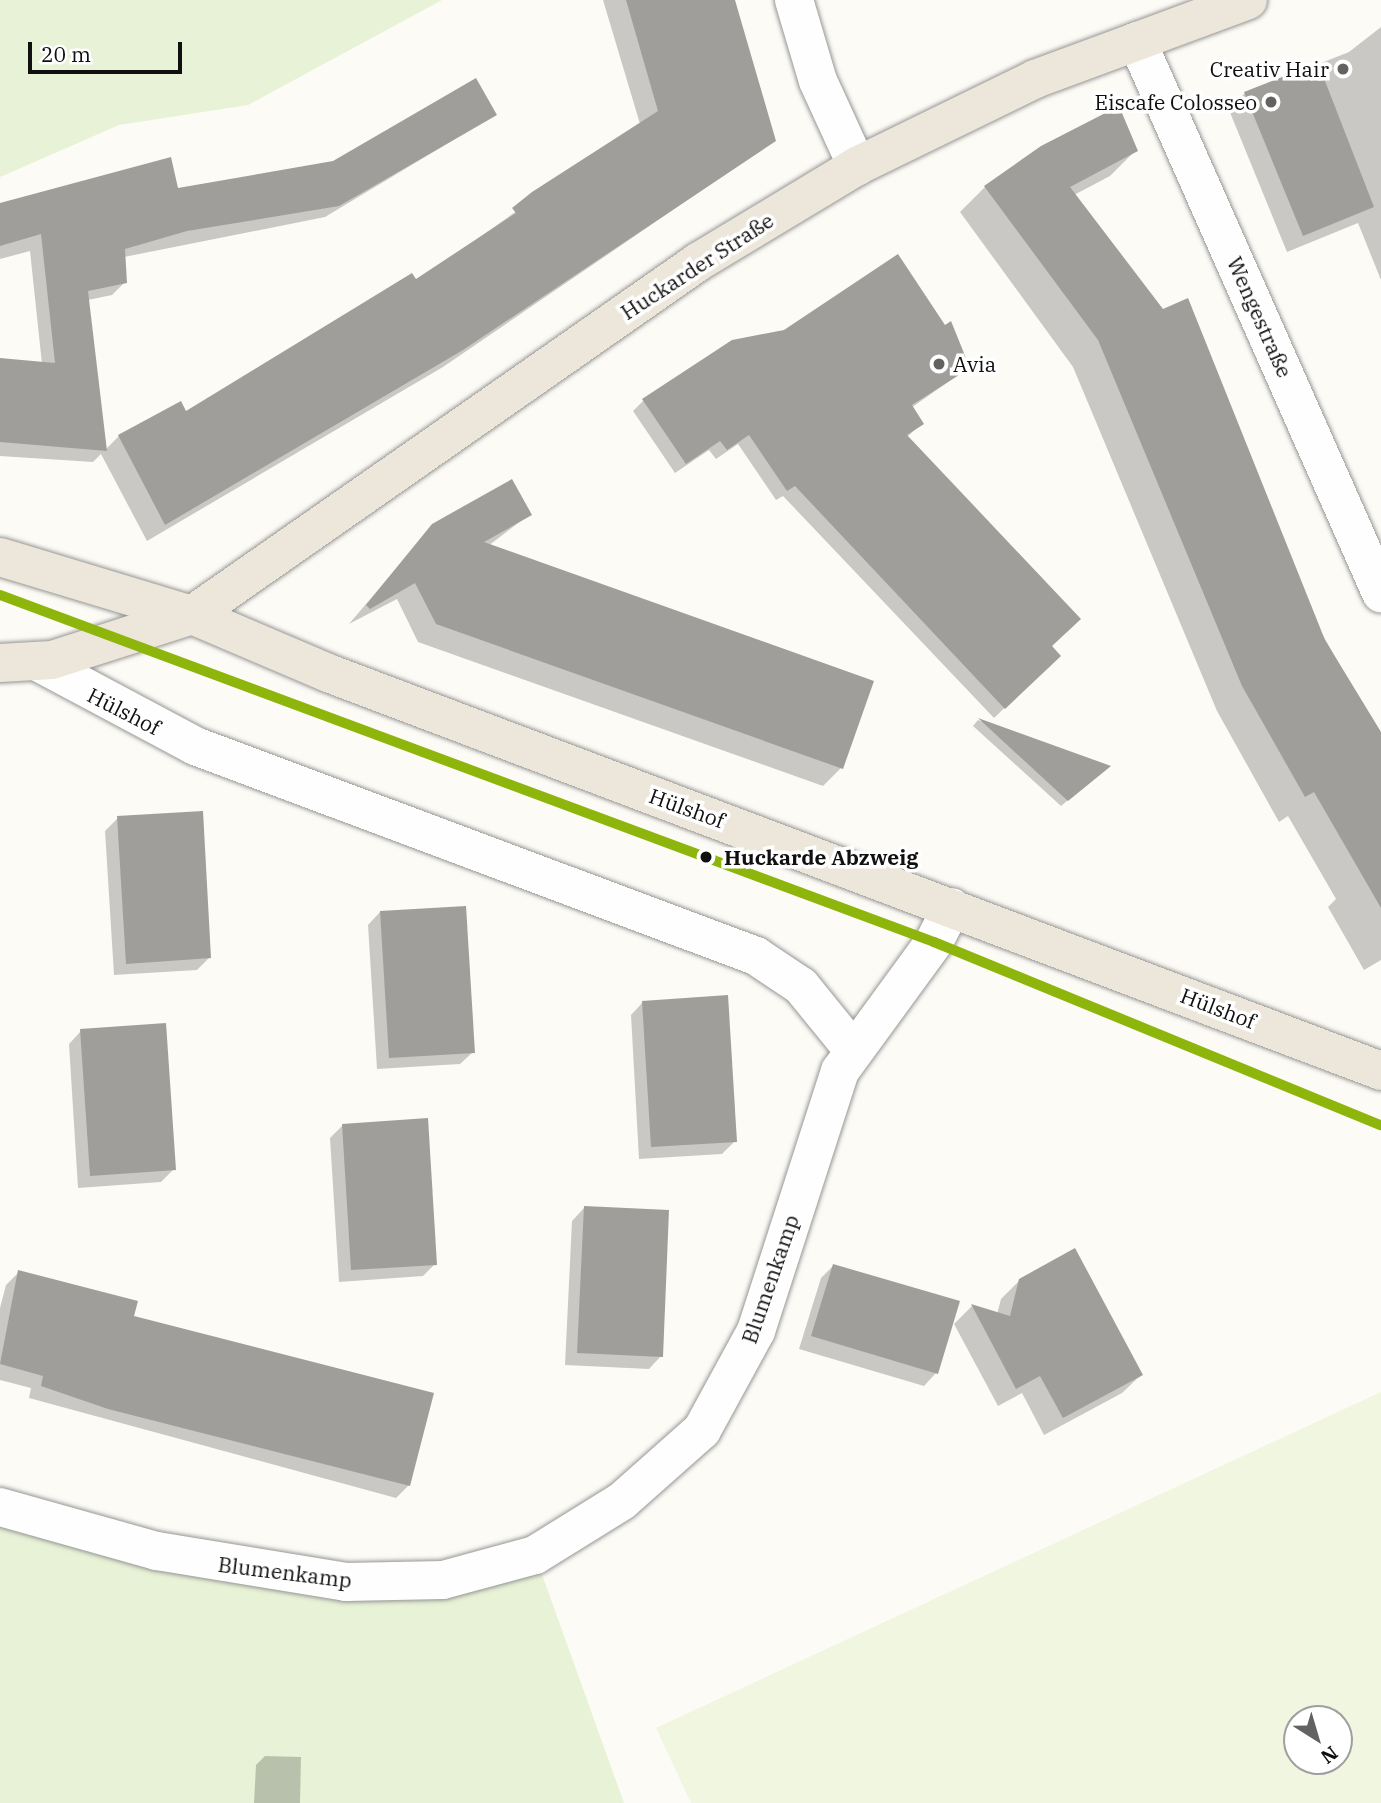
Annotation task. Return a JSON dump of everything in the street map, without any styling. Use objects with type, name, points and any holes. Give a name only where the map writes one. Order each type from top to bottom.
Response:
[{"type":"main road","name":"Huckarder Straße","points":[[18,662],[127,639],[192,615],[698,262],[857,166],[1035,79],[1248,0]]},
{"type":"main road","points":[[0,557],[192,615]]},
{"type":"main road","name":"Hülshof","points":[[192,615],[328,673],[1381,1070]]},
{"type":"street","points":[[794,0],[818,81],[857,166]]},
{"type":"street","name":"Wengestraße","points":[[1137,41],[1381,593]]},
{"type":"street","name":"Hülshof","points":[[18,662],[195,746],[756,956],[801,986],[853,1050]]},
{"type":"street","name":"Blumenkamp","points":[[0,1507],[157,1551],[346,1582],[443,1580],[534,1555],[622,1501],[702,1430],[756,1331],[832,1091],[853,1050],[934,942],[952,907]]},
{"type":"green space","points":[[0,0],[442,0],[248,105],[119,125],[0,177]]},
{"type":"green space","points":[[1381,1392],[1381,1803],[691,1803],[656,1728]]},
{"type":"green space","points":[[0,1507],[346,1582],[535,1555],[624,1803],[0,1803]]},
{"type":"building","points":[[626,0],[735,0],[776,141],[463,350],[165,525],[118,435],[181,401],[186,411],[412,273],[416,279],[516,213],[512,208],[532,192],[658,111]]},
{"type":"building","points":[[1318,63],[1374,207],[1303,236],[1244,92]]},
{"type":"building","points":[[476,78],[497,115],[339,206],[187,231],[125,249],[127,283],[88,291],[107,451],[0,442],[0,358],[55,363],[41,234],[0,246],[0,203],[171,157],[178,188],[333,161]]},
{"type":"building","points":[[1119,106],[1138,151],[1070,187],[1163,309],[1188,298],[1325,640],[1381,732],[1381,908],[1314,792],[1305,797],[1242,686],[1098,340],[984,186],[1041,146]]},
{"type":"building","points":[[898,254],[945,325],[951,321],[970,368],[912,405],[924,424],[907,435],[1081,619],[1052,646],[1061,656],[1005,709],[795,486],[787,491],[749,435],[727,450],[720,441],[686,464],[642,399],[732,340],[784,330]]},
{"type":"building","points":[[512,479],[532,515],[484,542],[874,681],[843,769],[436,624],[415,583],[370,609],[366,605],[432,524]]},
{"type":"building","points":[[978,718],[1111,766],[1068,801]]},
{"type":"building","points":[[203,811],[211,958],[126,964],[117,816]]},
{"type":"building","points":[[466,906],[475,1053],[389,1058],[380,911]]},
{"type":"building","points":[[728,995],[737,1142],[651,1147],[642,1001]]},
{"type":"building","points":[[166,1023],[176,1170],[90,1176],[80,1029]]},
{"type":"building","points":[[428,1118],[437,1265],[351,1270],[342,1124]]},
{"type":"building","points":[[584,1206],[669,1210],[663,1357],[577,1353]]},
{"type":"building","points":[[1075,1248],[1143,1375],[1063,1418],[1040,1376],[1016,1389],[971,1304],[1010,1316],[1019,1279]]},
{"type":"building","points":[[833,1264],[960,1301],[938,1374],[811,1336]]},
{"type":"building","points":[[18,1270],[138,1301],[134,1316],[434,1393],[410,1486],[108,1409],[41,1386],[43,1376],[0,1364]]},
{"type":"transit line","points":[[0,595],[934,942],[1381,1125]]},
{"type":"place","name":"Creativ Hair","points":[[1343,69]]},
{"type":"place","name":"Eiscafe Colosseo","points":[[1271,102]]},
{"type":"place","name":"Avia","points":[[939,364]]},
{"type":"place","name":"Huckarde Abzweig","points":[[706,857]]}]
